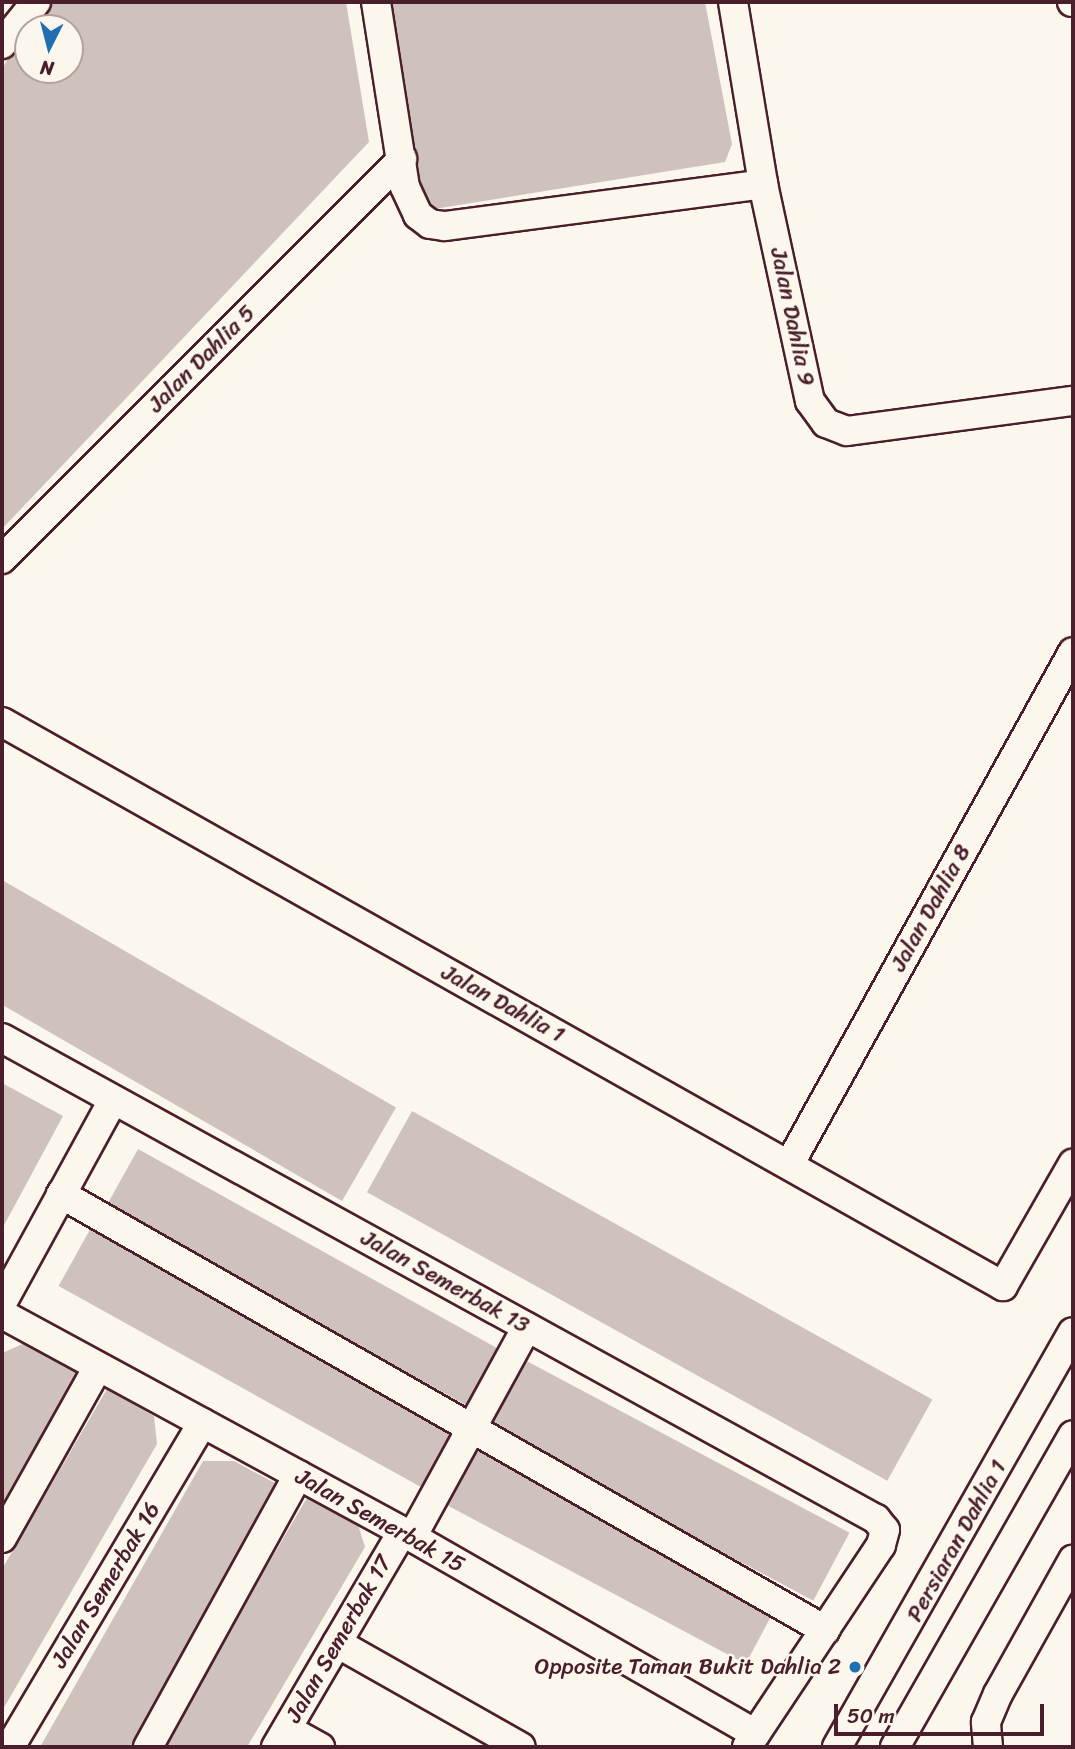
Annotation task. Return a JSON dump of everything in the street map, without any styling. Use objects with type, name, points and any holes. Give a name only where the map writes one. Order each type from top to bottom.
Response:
[{"type":"street","points":[[2,44],[36,2]]},
{"type":"street","points":[[376,2],[410,201],[424,220],[438,226],[762,184]]},
{"type":"street","name":"Jalan Dahlia 9","points":[[733,2],[762,184],[810,401],[826,423],[847,431],[1073,401]]},
{"type":"street","name":"Jalan Dahlia 5","points":[[2,559],[402,159]]},
{"type":"street","name":"Jalan Dahlia 8","points":[[789,1165],[1073,652]]},
{"type":"street","name":"Jalan Dahlia 1","points":[[2,722],[1003,1286],[1073,1164]]},
{"type":"street","name":"Jalan Semerbak 13","points":[[5,1049],[113,1100],[876,1519],[885,1530],[881,1545],[825,1630]]},
{"type":"street","points":[[2,1303],[113,1100]]},
{"type":"street","points":[[61,1194],[825,1630],[751,1741]]},
{"type":"street","name":"Jalan Semerbak 15","points":[[2,1314],[407,1534],[751,1741]]},
{"type":"street","name":"Jalan Semerbak 17","points":[[282,1738],[337,1643],[471,1428],[527,1327]]},
{"type":"street","name":"Persiaran Dahlia 1","points":[[837,1747],[1073,1332]]},
{"type":"street","points":[[2,1538],[98,1367]]},
{"type":"street","name":"Jalan Semerbak 16","points":[[10,1747],[202,1423]]},
{"type":"street","name":"Persiaran Dahlia 1","points":[[895,1747],[1073,1434]]},
{"type":"street","points":[[148,1747],[298,1475]]},
{"type":"street","points":[[987,1746],[986,1722],[998,1695],[1073,1560]]},
{"type":"street","points":[[337,1643],[521,1747]]},
{"type":"street","points":[[282,1738],[320,1747]]},
{"type":"building","points":[[41,2],[346,2],[369,142],[2,529],[2,69],[14,48],[14,84],[84,84],[84,14],[34,14]]},
{"type":"building","points":[[386,2],[705,2],[732,144],[725,162],[422,211]]},
{"type":"building","points":[[2,880],[396,1108],[342,1201],[2,1005]]},
{"type":"building","points":[[2,1083],[63,1116],[2,1229]]},
{"type":"building","points":[[412,1111],[932,1399],[887,1481],[367,1192]]},
{"type":"building","points":[[138,1149],[501,1350],[469,1407],[106,1206]]},
{"type":"building","points":[[93,1224],[463,1429],[429,1491],[59,1286]]},
{"type":"building","points":[[25,1343],[84,1375],[2,1522],[2,1353]]},
{"type":"building","points":[[521,1358],[849,1533],[813,1601],[485,1426]]},
{"type":"building","points":[[107,1389],[154,1416],[157,1444],[2,1711],[2,1569]]},
{"type":"building","points":[[473,1442],[778,1604],[746,1664],[441,1502]]},
{"type":"building","points":[[203,1461],[234,1461],[284,1488],[137,1747],[40,1747]]},
{"type":"building","points":[[308,1496],[358,1525],[365,1547],[247,1747],[161,1747]]},
{"type":"place","name":"Opposite Taman Bukit Dahlia 2","points":[[855,1667]]}]
